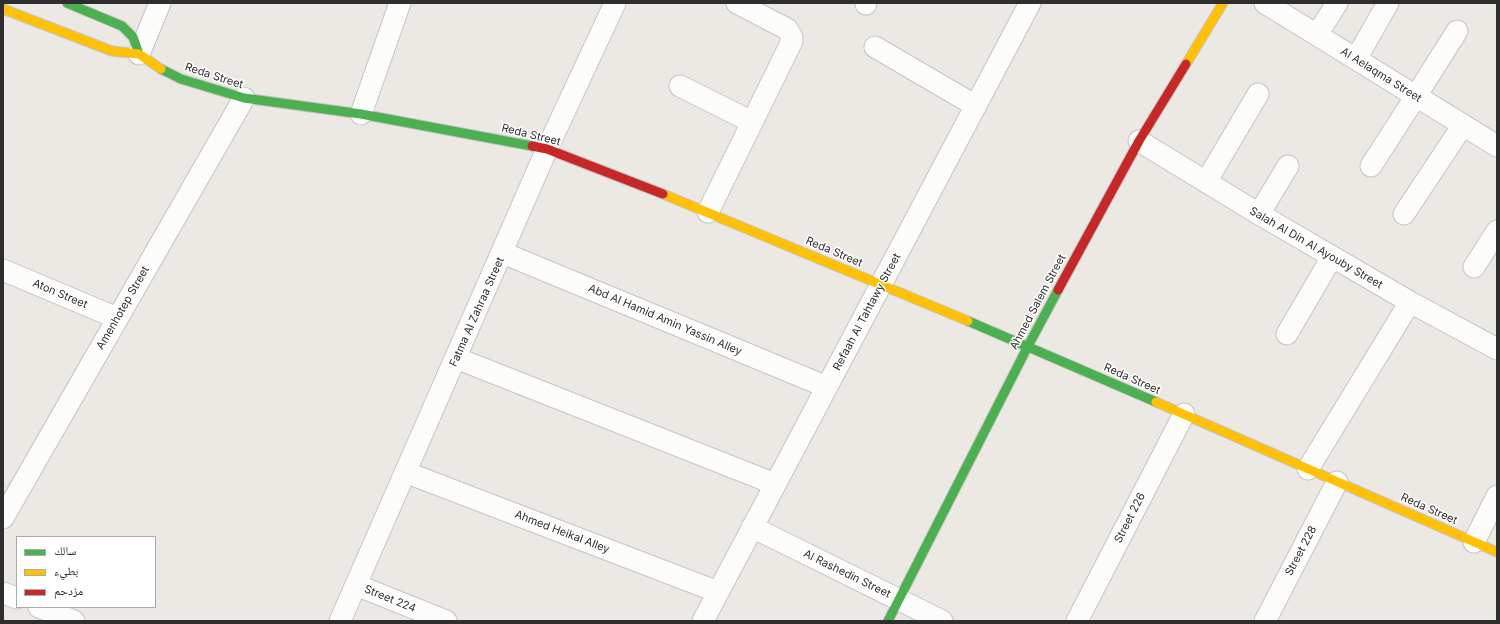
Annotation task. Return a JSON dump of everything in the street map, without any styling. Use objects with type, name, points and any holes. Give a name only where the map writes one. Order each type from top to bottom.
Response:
[{"type":"street","points":[[66,3],[122,26],[133,37],[139,54]]},
{"type":"street","points":[[139,54],[160,3]]},
{"type":"street","points":[[361,114],[400,3]]},
{"type":"street","name":"Fatma Al Zahraa Street","points":[[340,621],[503,253],[547,149],[615,3]]},
{"type":"street","points":[[708,212],[792,41],[792,37],[787,29],[737,3]]},
{"type":"street","name":"Refaah Al Tahtawy Street","points":[[703,621],[1030,3]]},
{"type":"street","name":"Ahmed Salem Street","points":[[888,621],[1028,346],[1139,141],[1223,3]]},
{"type":"street","name":"Al Aelaqma Street","points":[[1265,3],[1497,146]]},
{"type":"street","points":[[1317,35],[1336,3]]},
{"type":"street","points":[[1356,59],[1388,3]]},
{"type":"street","points":[[3,10],[112,51],[128,54],[139,54]]},
{"type":"street","points":[[1371,166],[1457,31]]},
{"type":"street","points":[[876,47],[976,106]]},
{"type":"street","name":"Reda Street","points":[[139,54],[159,68],[182,79],[244,98],[361,114],[547,149],[708,212],[1028,346],[1497,552]]},
{"type":"street","points":[[680,86],[752,122]]},
{"type":"street","points":[[1206,182],[1258,94]]},
{"type":"street","name":"Amenhotep Street","points":[[4,515],[244,98]]},
{"type":"street","points":[[1404,214],[1463,125]]},
{"type":"street","name":"Salah Al Din Al Ayouby Street","points":[[1139,141],[1332,257],[1410,302],[1497,349]]},
{"type":"street","points":[[1259,214],[1288,166]]},
{"type":"street","points":[[1474,267],[1497,231]]},
{"type":"street","name":"Abd Al Hamid Amin Yassin Alley","points":[[503,253],[827,387]]},
{"type":"street","points":[[1287,334],[1332,257]]},
{"type":"street","name":"Aton Street","points":[[3,270],[117,318]]},
{"type":"street","points":[[1308,468],[1410,302]]},
{"type":"street","points":[[456,358],[775,484]]},
{"type":"street","name":"Street 226","points":[[1077,621],[1184,414]]},
{"type":"street","name":"Ahmed Heikal Alley","points":[[405,472],[718,592]]},
{"type":"street","name":"Street 228","points":[[1264,621],[1338,482]]},
{"type":"street","points":[[1474,542],[1497,496]]},
{"type":"street","name":"Al Rashedin Street","points":[[752,527],[942,621]]},
{"type":"street","name":"Street 224","points":[[356,585],[446,621]]},
{"type":"street","points":[[3,593],[16,598]]},
{"type":"street","points":[[42,608],[74,621]]},
{"type":"traffic: fast","points":[[67,3],[122,26],[133,37],[139,54]]},
{"type":"traffic: fast","points":[[161,69],[181,79],[244,98],[361,114],[532,146]]},
{"type":"traffic: fast","points":[[888,621],[1058,290]]},
{"type":"traffic: fast","points":[[968,321],[1156,402]]},
{"type":"traffic: slow","points":[[1186,64],[1223,3]]},
{"type":"traffic: slow","points":[[3,9],[112,51],[139,54],[161,69]]},
{"type":"traffic: slow","points":[[663,194],[968,321]]},
{"type":"traffic: slow","points":[[1156,402],[1497,552]]},
{"type":"traffic: jam","points":[[1058,290],[1139,141],[1186,64]]},
{"type":"traffic: jam","points":[[532,146],[547,149],[663,194]]}]
